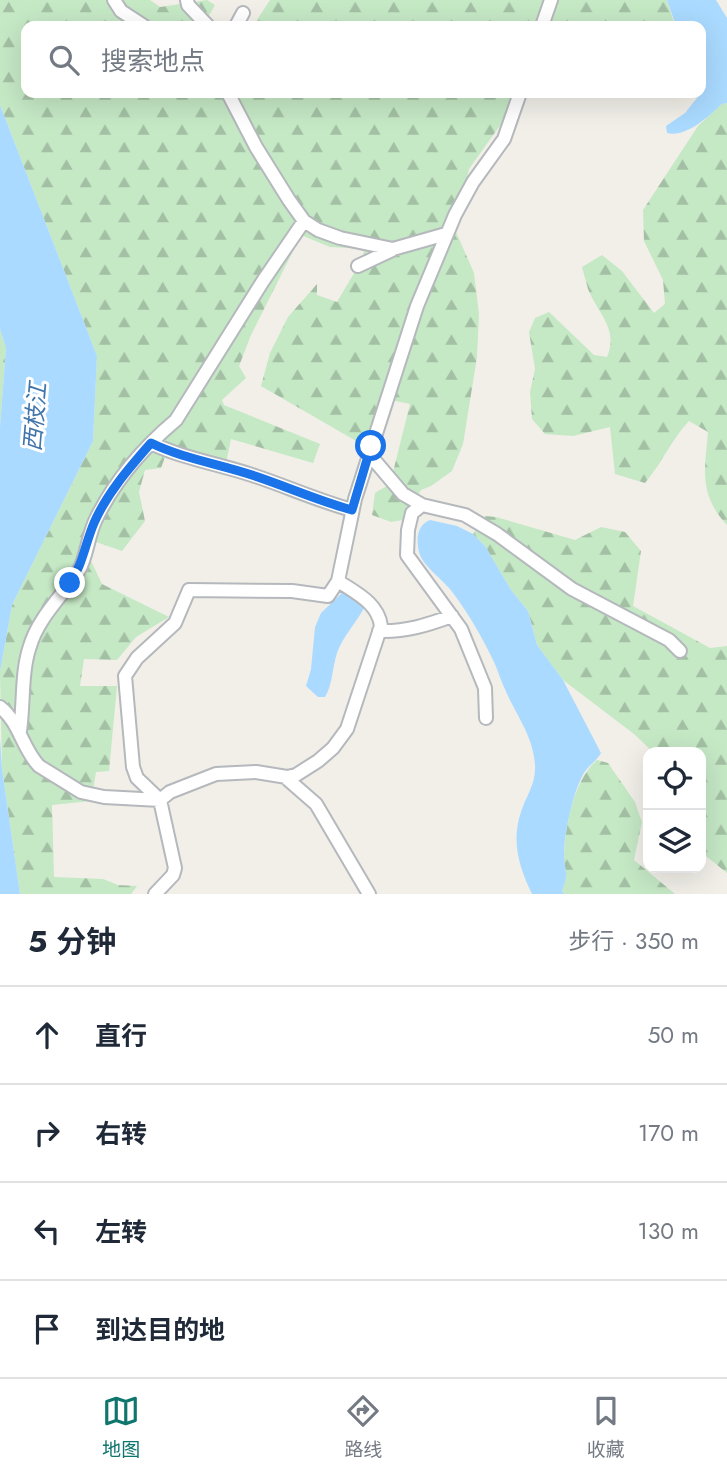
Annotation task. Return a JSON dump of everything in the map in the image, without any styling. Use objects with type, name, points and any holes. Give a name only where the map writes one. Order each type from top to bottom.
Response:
[{"type":"street","points":[[114,0],[121,11],[136,21]]},
{"type":"street","points":[[187,0],[188,5],[203,21]]},
{"type":"street","points":[[544,21],[551,0]]},
{"type":"street","points":[[239,21],[243,13]]},
{"type":"street","points":[[231,98],[256,147],[304,220],[317,230],[340,238],[393,249]]},
{"type":"street","points":[[155,894],[173,875],[175,868],[160,800],[137,778],[133,767],[125,676],[137,658],[175,623],[189,590],[292,591],[328,596],[338,581],[352,510],[417,306],[446,234],[473,182],[504,139],[518,98]]},
{"type":"street","points":[[19,729],[28,650],[45,614],[81,566],[95,520],[115,486],[151,443],[176,420],[304,220]]},
{"type":"street","points":[[358,266],[393,249],[446,234]]},
{"type":"street","points":[[151,443],[170,452],[254,475],[325,503],[352,510]]},
{"type":"street","points":[[369,454],[403,494],[422,505],[465,515],[497,534],[572,589],[669,640],[680,651]]},
{"type":"street","points":[[422,505],[412,513],[407,555],[461,629],[485,688],[486,718]]},
{"type":"street","points":[[0,706],[11,716],[19,729],[33,760],[81,792],[104,797],[160,800],[170,792],[216,774],[256,772],[285,777],[296,775],[318,761],[347,729],[380,631],[380,616],[371,605],[338,581]]},
{"type":"street","points":[[380,631],[422,627],[452,616]]},
{"type":"street","points":[[285,777],[316,804],[369,894]]},
{"type":"green space","points":[[0,0],[150,0],[160,7],[207,0],[215,5],[206,21],[21,21],[21,98],[510,98],[501,124],[469,169],[456,232],[474,273],[479,314],[477,357],[463,444],[452,471],[421,490],[403,520],[391,522],[372,515],[375,493],[390,484],[410,404],[381,398],[363,445],[261,386],[270,353],[288,317],[317,284],[317,295],[337,302],[363,258],[364,249],[330,247],[301,235],[251,335],[239,366],[246,378],[222,400],[224,405],[320,444],[313,463],[231,439],[226,463],[170,444],[161,468],[145,470],[139,492],[145,521],[122,551],[96,542],[90,559],[102,584],[169,617],[136,637],[117,660],[84,659],[80,686],[117,686],[109,771],[96,772],[91,801],[52,805],[54,877],[103,879],[118,885],[137,886],[131,894],[20,894],[2,769],[0,672],[12,605],[93,441],[97,356],[0,105]]},
{"type":"green space","points":[[270,0],[667,0],[673,21],[256,21]]},
{"type":"green space","points":[[727,103],[727,525],[711,503],[707,492],[705,470],[708,432],[689,421],[645,483],[615,474],[610,427],[573,436],[545,434],[532,419],[530,392],[535,369],[529,332],[535,318],[549,312],[594,355],[607,357],[610,347],[609,330],[588,289],[582,267],[602,255],[622,271],[654,313],[665,304],[663,280],[644,241],[643,210],[698,126],[722,104]]},
{"type":"green space","points":[[0,329],[6,348],[0,427]]},
{"type":"green space","points":[[485,516],[575,540],[601,527],[625,532],[641,551],[633,606],[710,648],[727,646],[727,873],[706,856],[706,747],[648,747],[563,680],[537,645],[528,611],[511,590],[485,546],[473,534]]},
{"type":"green space","points":[[597,760],[608,763],[635,802],[642,822],[634,860],[643,867],[643,873],[650,873],[675,894],[564,894],[565,841],[569,816],[577,790]]},
{"type":"water","points":[[667,0],[716,0],[727,18],[727,103],[722,104],[697,125],[674,134],[667,133],[666,126],[685,113],[697,98],[706,98],[706,21],[674,21]]},
{"type":"water","name":"西枝江","points":[[0,105],[97,356],[93,441],[12,605],[0,672],[0,427],[6,348],[0,329]]},
{"type":"water","points":[[430,520],[457,526],[473,534],[485,546],[511,590],[528,611],[537,645],[563,680],[601,753],[582,777],[570,810],[564,845],[564,894],[532,894],[523,874],[517,833],[521,812],[534,779],[534,755],[494,662],[465,609],[421,558],[418,537],[422,525]]},
{"type":"water","points":[[345,590],[365,604],[339,647],[328,692],[325,697],[318,697],[306,686],[311,669],[315,627],[321,613]]},
{"type":"water","points":[[0,738],[2,769],[20,894],[0,894]]},
{"type":"route","points":[[70,583],[81,566],[95,520],[115,486],[151,443],[170,452],[254,475],[325,503],[352,510],[371,446]]}]
